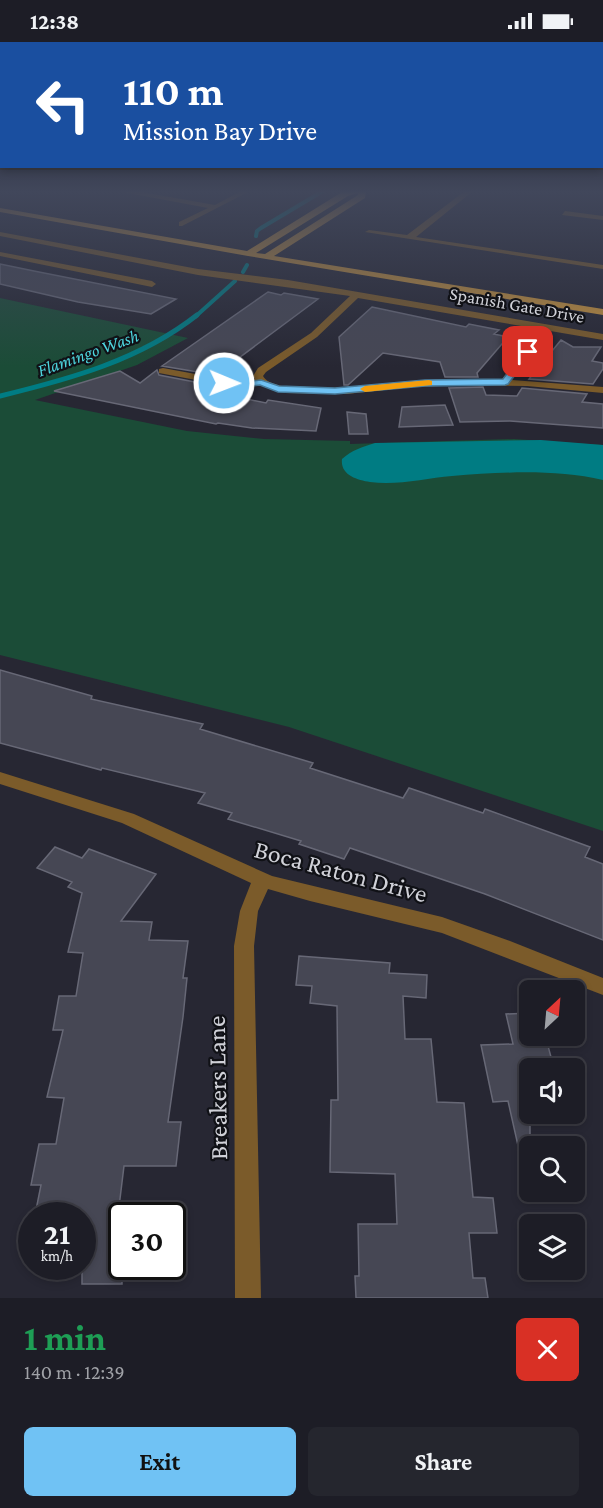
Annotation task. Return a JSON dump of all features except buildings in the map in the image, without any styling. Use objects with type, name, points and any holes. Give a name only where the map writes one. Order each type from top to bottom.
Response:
[{"type":"main road","points":[[223,250],[603,312]]},
{"type":"main road","points":[[248,254],[255,250]]},
{"type":"main road","points":[[267,257],[279,250]]},
{"type":"street","name":"Spanish Gate Drive","points":[[83,250],[198,272],[356,295],[603,337]]},
{"type":"street","points":[[487,250],[603,267]]},
{"type":"street","points":[[0,254],[152,284]]},
{"type":"street","points":[[122,278],[149,262]]},
{"type":"street","points":[[261,382],[258,376],[262,370],[314,335],[356,295]]},
{"type":"street","points":[[505,382],[540,337]]},
{"type":"street","points":[[163,371],[233,384],[261,382],[278,389],[335,391],[440,382],[505,382],[603,390]]},
{"type":"street","name":"Boca Raton Drive","points":[[0,778],[58,794],[132,821],[262,880],[327,899],[402,914],[443,926],[603,987]]},
{"type":"street","name":"Breakers Lane","points":[[248,1298],[244,946],[249,910],[262,880]]},
{"type":"green space","points":[[0,298],[188,338],[137,365],[35,400],[187,431],[264,439],[350,441],[350,444],[514,439],[603,445],[603,831],[289,727],[0,655]]},
{"type":"water","points":[[541,440],[603,445],[603,480],[566,474],[509,473],[380,483],[350,476],[342,464],[342,459],[350,453],[375,443]]},
{"type":"waterway","name":"Flamingo Wash","points":[[243,272],[247,265]]},
{"type":"waterway","name":"Flamingo Wash","points":[[195,317],[235,281]]},
{"type":"waterway","name":"Flamingo Wash","points":[[0,396],[78,375],[128,356],[175,331],[197,315]]},
{"type":"slow traffic","points":[[365,389],[429,383]]},
{"type":"route","points":[[224,383],[243,385],[261,382],[278,389],[335,391],[425,383],[505,382],[528,352]]}]
